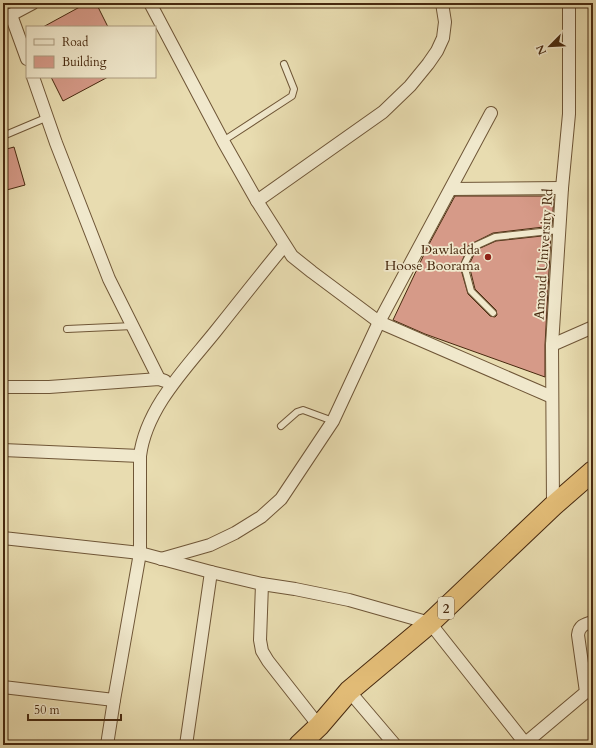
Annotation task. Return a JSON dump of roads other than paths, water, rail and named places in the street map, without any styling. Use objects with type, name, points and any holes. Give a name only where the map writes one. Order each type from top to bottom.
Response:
[{"type":"highway","name":"2","points":[[299,745],[319,726],[349,691],[430,623],[593,470]]},
{"type":"street","points":[[26,57],[7,17],[33,3]]},
{"type":"street","points":[[150,3],[223,141],[257,201],[284,246],[292,256],[379,322],[552,397]]},
{"type":"street","points":[[257,201],[382,112],[410,86],[437,51],[443,38],[445,22],[442,3]]},
{"type":"street","name":"Amoud University Rd","points":[[553,506],[552,345],[562,188],[569,114],[569,3]]},
{"type":"street","points":[[33,78],[56,143],[109,279],[159,379]]},
{"type":"street","points":[[161,559],[210,545],[235,533],[261,517],[281,499],[333,421],[379,322],[491,113]]},
{"type":"street","points":[[451,190],[562,188]]},
{"type":"street","points":[[107,745],[140,553],[140,456],[141,446],[149,423],[172,384],[284,246]]},
{"type":"street","points":[[552,345],[593,327]]},
{"type":"street","points":[[3,387],[49,387],[159,379],[172,384]]},
{"type":"street","points":[[3,450],[140,456]]},
{"type":"street","points":[[3,538],[140,553],[262,584],[349,600],[430,623],[524,744],[590,697],[578,635],[579,629],[583,624],[593,622]]},
{"type":"street","points":[[186,745],[211,572]]},
{"type":"street","points":[[262,584],[260,640],[262,651],[268,661],[319,726]]},
{"type":"street","points":[[3,687],[114,700]]},
{"type":"street","points":[[349,691],[395,745]]},
{"type":"lane","points":[[223,141],[292,96],[294,89],[284,64]]},
{"type":"lane","points":[[3,136],[48,117]]},
{"type":"lane","points":[[493,313],[471,291],[464,265],[473,247],[494,237],[559,230]]},
{"type":"lane","points":[[67,329],[133,326]]},
{"type":"lane","points":[[281,426],[297,412],[303,410],[333,421]]},
{"type":"place","name":"Dawladda Hoose Boorama","points":[[488,257]]}]
